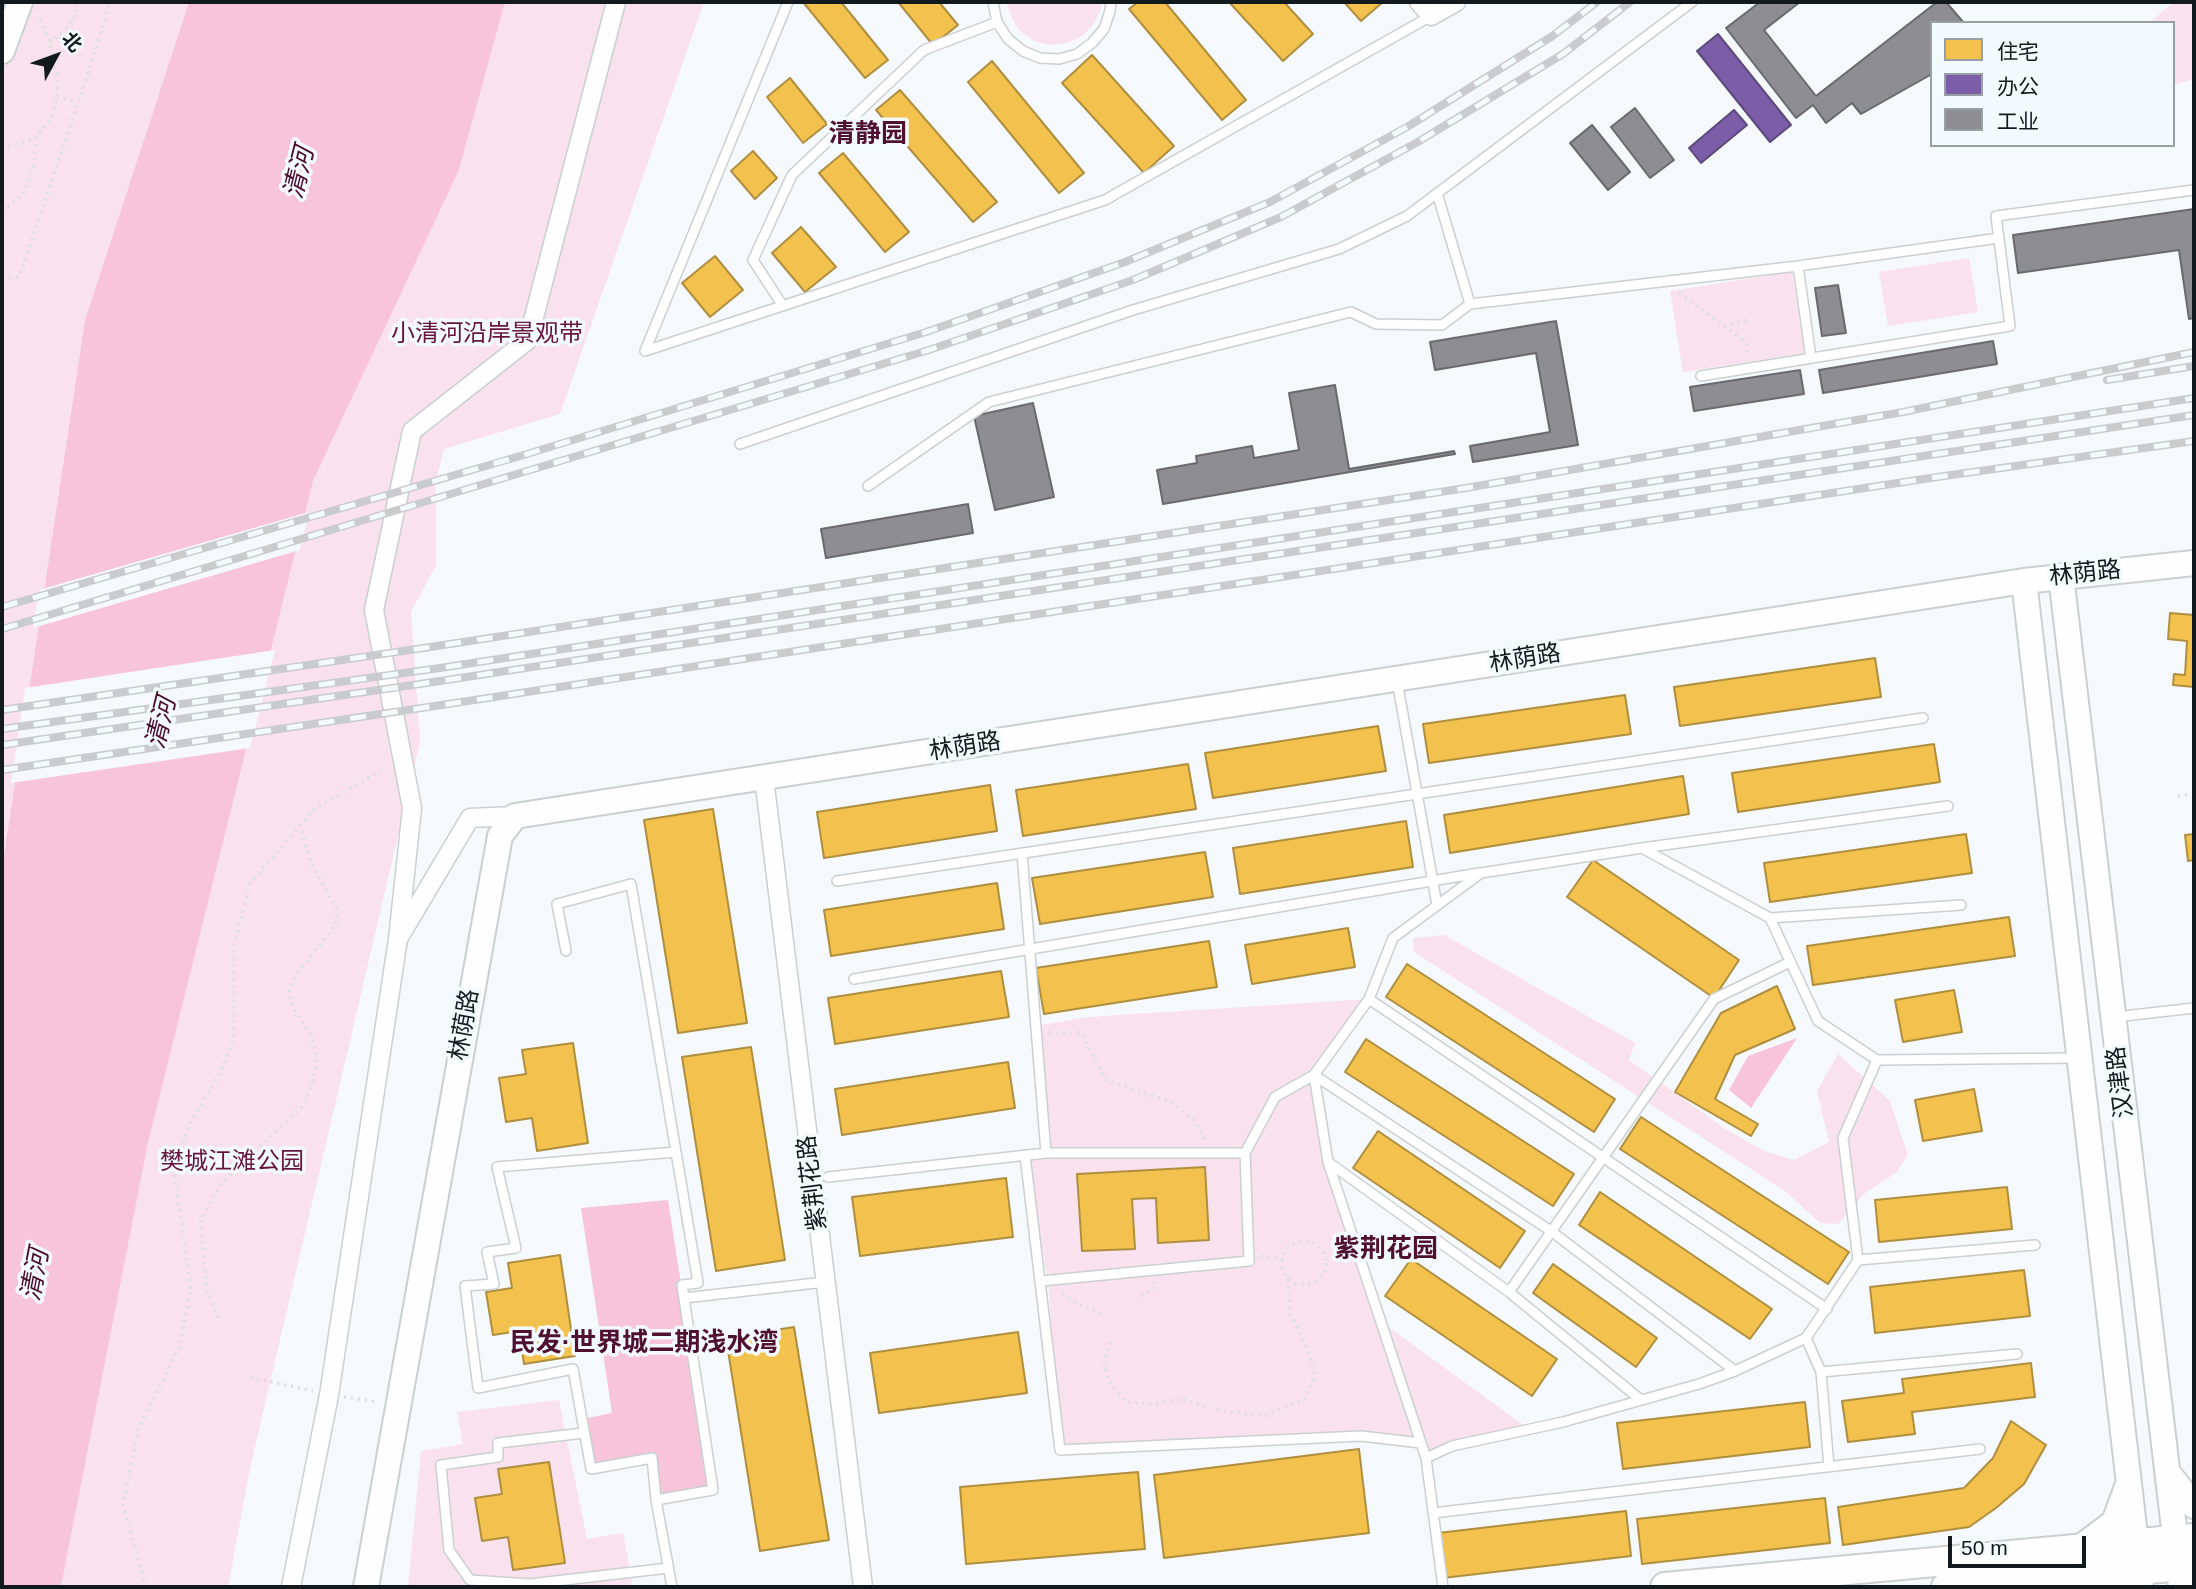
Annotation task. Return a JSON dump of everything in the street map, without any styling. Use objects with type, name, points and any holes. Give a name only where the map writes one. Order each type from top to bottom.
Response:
[{"type":"main road","points":[[1665,1587],[2084,1571],[2139,1567],[2185,1559]]},
{"type":"main road","points":[[1947,1587],[2084,1571]]},
{"type":"street","points":[[291,1587],[329,1395],[398,939],[412,808],[374,610],[412,431],[528,340],[616,2]]},
{"type":"street","points":[[1425,9],[1456,2]]},
{"type":"street","points":[[2,51],[28,7]]},
{"type":"street","name":"林荫路","points":[[366,1587],[500,835],[515,816],[2024,581],[2194,563]]},
{"type":"street","name":"汉津路","points":[[2061,576],[2168,1472],[2185,1559]]},
{"type":"street","name":"汉津路","points":[[2024,581],[2139,1567]]},
{"type":"street","name":"紫荆花路","points":[[764,778],[863,1587]]},
{"type":"street","points":[[398,939],[470,818],[515,816]]},
{"type":"street","points":[[2168,1472],[2194,1506]]},
{"type":"street","points":[[2084,1571],[2114,1522],[2129,1483]]},
{"type":"lane","points":[[788,2],[645,351],[1105,200],[1425,9]]},
{"type":"lane","points":[[993,2],[997,22],[1008,39],[1023,51],[1040,58],[1059,59],[1077,54],[1092,43],[1104,29],[1111,2]]},
{"type":"lane","points":[[740,444],[1132,310],[1339,249],[1407,216],[1692,2]]},
{"type":"lane","points":[[783,306],[753,260],[792,176],[924,50],[997,22]]},
{"type":"lane","points":[[1701,376],[2010,326],[1996,216],[2194,190]]},
{"type":"lane","points":[[1437,193],[1470,304]]},
{"type":"lane","points":[[868,486],[989,402],[1351,312],[1376,324],[1442,325],[1470,304],[1798,266],[1999,238]]},
{"type":"lane","points":[[1798,266],[1811,358]]},
{"type":"lane","points":[[1396,679],[1437,905]]},
{"type":"lane","points":[[837,881],[1923,718]]},
{"type":"lane","points":[[854,979],[1480,873],[1948,806]]},
{"type":"lane","points":[[1642,848],[1770,918],[1961,905]]},
{"type":"lane","points":[[1022,853],[1046,1153]]},
{"type":"lane","points":[[1045,1281],[1249,1261],[1245,1153],[1275,1097],[1314,1074],[1369,999],[1393,938],[1480,873]]},
{"type":"lane","points":[[566,951],[556,904],[631,884],[698,1283],[682,1285],[713,1490],[656,1500]]},
{"type":"lane","points":[[1770,918],[1818,1021],[1877,1060],[2079,1058]]},
{"type":"lane","points":[[1509,1292],[1714,999],[1790,962]]},
{"type":"lane","points":[[1369,999],[1827,1309]]},
{"type":"lane","points":[[2113,1018],[2194,1009]]},
{"type":"lane","points":[[1426,1458],[1452,1447],[1563,1422],[1699,1384],[1735,1371],[1806,1338],[1858,1260],[1843,1138],[1877,1060]]},
{"type":"lane","points":[[1314,1074],[1328,1162],[1426,1458],[1443,1587]]},
{"type":"lane","points":[[1314,1074],[1551,1231],[1735,1371]]},
{"type":"lane","points":[[672,1587],[656,1500],[652,1458],[591,1469],[573,1369],[478,1388],[465,1286],[494,1284],[487,1252],[516,1248],[497,1167],[676,1152]]},
{"type":"lane","points":[[828,1177],[1046,1153],[1245,1153]]},
{"type":"lane","points":[[1025,1156],[1045,1281],[1060,1450],[1361,1436],[1421,1443]]},
{"type":"lane","points":[[1328,1162],[1509,1292],[1641,1399]]},
{"type":"lane","points":[[1858,1260],[2035,1245]]},
{"type":"lane","points":[[684,1298],[825,1282]]},
{"type":"lane","points":[[1806,1338],[1821,1372],[1829,1467]]},
{"type":"lane","points":[[1821,1372],[2017,1354]]},
{"type":"lane","points":[[584,1433],[498,1443],[498,1457],[441,1465],[449,1549],[470,1580],[530,1584],[668,1568]]},
{"type":"lane","points":[[1433,1513],[1980,1449]]},
{"type":"path","points":[[50,43],[74,21],[77,2]]},
{"type":"path","points":[[2,278],[19,277],[110,2]]},
{"type":"path","points":[[2,211],[23,195],[33,170],[37,137],[52,116],[57,97],[57,73],[50,43],[28,7]]},
{"type":"path","points":[[57,97],[78,102]]},
{"type":"path","points":[[2,149],[37,137]]},
{"type":"path","points":[[1663,282],[1747,345],[1747,369]]},
{"type":"path","points":[[1724,327],[1750,319]]},
{"type":"path","points":[[146,1587],[123,1505],[139,1427],[179,1348],[191,1290],[174,1172],[190,1124],[219,1075],[234,1040],[234,946],[250,883],[314,809],[402,758]]},
{"type":"path","points":[[2178,796],[2194,794]]},
{"type":"path","points":[[218,1318],[206,1287],[201,1220],[212,1197],[224,1181],[301,1108],[312,1086],[317,1058],[311,1035],[292,1006],[289,989],[337,924],[337,910],[310,861],[300,825]]},
{"type":"path","points":[[1036,1034],[1081,1032],[1106,1080],[1169,1101],[1194,1119],[1210,1153]]},
{"type":"path","points":[[1110,1342],[1104,1362],[1109,1382],[1126,1402],[1154,1404],[1182,1399],[1221,1411],[1264,1416],[1304,1400],[1315,1376],[1305,1342],[1290,1314],[1288,1278],[1283,1258],[1291,1246],[1304,1241],[1317,1245],[1325,1257],[1325,1271],[1315,1282],[1301,1285],[1288,1278]]},
{"type":"path","points":[[1249,1255],[1283,1258]]},
{"type":"path","points":[[1045,1281],[1077,1304],[1105,1315]]},
{"type":"green space","points":[[20,2],[189,2],[85,320],[2,868],[2,51]]},
{"type":"green space","name":"樊城江滩公园","points":[[505,2],[704,2],[560,414],[444,449],[436,481],[436,565],[411,612],[420,742],[250,1468],[228,1587],[61,1587],[148,1143],[313,481],[459,170]]},
{"type":"green space","points":[[1007,2],[1101,2],[1101,9],[1094,24],[1082,36],[1067,43],[1050,45],[1034,41],[1020,31],[1012,19]]},
{"type":"green space","points":[[2174,2],[2194,2],[2194,79],[2175,84],[2175,21],[2151,21]]},
{"type":"green space","points":[[1969,258],[1978,312],[1888,326],[1879,272]]},
{"type":"green space","points":[[1792,272],[1805,353],[1683,372],[1670,291]]},
{"type":"green space","points":[[1444,935],[1635,1043],[1629,1060],[1724,1128],[1764,1151],[1794,1160],[1829,1142],[1817,1091],[1838,1054],[1890,1101],[1908,1155],[1897,1172],[1864,1194],[1838,1224],[1820,1223],[1785,1191],[1414,952],[1413,938]]},
{"type":"green space","points":[[1369,999],[1314,1075],[1328,1162],[1380,1321],[1529,1429],[1452,1446],[1426,1458],[1411,1442],[1361,1436],[1060,1450],[1048,1280],[1025,1156],[1045,1153],[1036,1026],[1088,1017]]},
{"type":"green space","points":[[559,1400],[587,1539],[623,1533],[633,1587],[408,1587],[421,1451],[463,1444],[457,1412]]},
{"type":"water","name":"清河","points":[[189,2],[505,2],[459,170],[313,481],[148,1143],[61,1587],[2,1587],[2,868],[85,320]]},
{"type":"water","points":[[1797,1038],[1751,1108],[1729,1090],[1748,1056]]},
{"type":"water","points":[[668,1200],[713,1490],[656,1500],[652,1459],[591,1469],[582,1419],[612,1413],[581,1208]]},
{"type":"pier","points":[[309,512],[300,550],[33,628],[39,590]]},
{"type":"pier","points":[[275,650],[250,748],[11,783],[25,688]]},
{"type":"building: 住宅","points":[[803,2],[841,2],[888,60],[865,78]]},
{"type":"building: 住宅","points":[[898,2],[939,2],[958,25],[933,45]]},
{"type":"building: 住宅","points":[[1138,2],[1165,2],[1246,100],[1222,120],[1129,9]]},
{"type":"building: 住宅","points":[[1229,2],[1284,2],[1313,34],[1283,61]]},
{"type":"building: 住宅","points":[[1344,2],[1383,2],[1361,21]]},
{"type":"building: 住宅","points":[[1092,55],[1174,146],[1144,173],[1062,83]]},
{"type":"building: 住宅","points":[[992,61],[1084,173],[1059,193],[968,82]]},
{"type":"building: 住宅","points":[[790,78],[827,124],[803,143],[767,97]]},
{"type":"building: 住宅","points":[[900,90],[997,202],[973,222],[876,110]]},
{"type":"building: 住宅","points":[[753,151],[777,178],[755,199],[731,171]]},
{"type":"building: 住宅","points":[[843,153],[909,232],[885,252],[819,173]]},
{"type":"building: 住宅","points":[[801,227],[836,267],[805,292],[772,253]]},
{"type":"building: 住宅","points":[[715,256],[743,290],[710,317],[682,283]]},
{"type":"building: 住宅","points":[[2170,613],[2194,615],[2194,687],[2173,685],[2174,674],[2185,675],[2187,641],[2168,639]]},
{"type":"building: 住宅","points":[[1875,658],[1881,697],[1680,726],[1674,687]]},
{"type":"building: 住宅","points":[[1625,695],[1631,734],[1429,763],[1423,724]]},
{"type":"building: 住宅","points":[[1378,726],[1386,771],[1213,798],[1205,753]]},
{"type":"building: 住宅","points":[[1934,744],[1940,782],[1738,812],[1732,773]]},
{"type":"building: 住宅","points":[[1188,764],[1196,809],[1023,836],[1016,790]]},
{"type":"building: 住宅","points":[[1683,776],[1689,814],[1450,853],[1444,815]]},
{"type":"building: 住宅","points":[[990,785],[997,831],[824,858],[817,812]]},
{"type":"building: 住宅","points":[[713,809],[747,1023],[678,1033],[644,820]]},
{"type":"building: 住宅","points":[[1406,821],[1413,867],[1240,894],[1233,848]]},
{"type":"building: 住宅","points":[[1966,834],[1972,873],[1770,902],[1764,863]]},
{"type":"building: 住宅","points":[[2194,834],[2194,860],[2188,861],[2185,835]]},
{"type":"building: 住宅","points":[[1205,852],[1213,897],[1040,924],[1032,878]]},
{"type":"building: 住宅","points":[[1593,860],[1739,960],[1714,998],[1567,897]]},
{"type":"building: 住宅","points":[[997,883],[1004,929],[831,956],[824,910]]},
{"type":"building: 住宅","points":[[2009,917],[2015,956],[1813,985],[1807,946]]},
{"type":"building: 住宅","points":[[1348,928],[1355,967],[1252,984],[1245,945]]},
{"type":"building: 住宅","points":[[1209,941],[1217,987],[1044,1014],[1036,968]]},
{"type":"building: 住宅","points":[[1407,964],[1615,1099],[1594,1132],[1386,997]]},
{"type":"building: 住宅","points":[[1001,971],[1009,1017],[835,1044],[828,998]]},
{"type":"building: 住宅","points":[[1777,986],[1795,1029],[1735,1055],[1715,1099],[1758,1124],[1751,1136],[1675,1092],[1721,1013]]},
{"type":"building: 住宅","points":[[1954,990],[1962,1032],[1903,1042],[1895,1000]]},
{"type":"building: 住宅","points":[[1366,1039],[1574,1174],[1553,1206],[1345,1072]]},
{"type":"building: 住宅","points":[[573,1043],[588,1143],[537,1151],[532,1118],[506,1122],[499,1078],[526,1074],[522,1050]]},
{"type":"building: 住宅","points":[[751,1047],[785,1260],[716,1271],[682,1057]]},
{"type":"building: 住宅","points":[[1008,1062],[1015,1108],[842,1135],[835,1089]]},
{"type":"building: 住宅","points":[[1974,1089],[1982,1131],[1923,1141],[1915,1100]]},
{"type":"building: 住宅","points":[[1641,1117],[1849,1252],[1828,1284],[1620,1149]]},
{"type":"building: 住宅","points":[[1378,1131],[1525,1231],[1500,1268],[1353,1168]]},
{"type":"building: 住宅","points":[[1205,1167],[1209,1240],[1158,1243],[1156,1198],[1132,1199],[1135,1249],[1082,1251],[1077,1174]]},
{"type":"building: 住宅","points":[[1006,1178],[1013,1237],[860,1256],[852,1197]]},
{"type":"building: 住宅","points":[[2007,1187],[2012,1229],[1879,1242],[1875,1200]]},
{"type":"building: 住宅","points":[[1600,1192],[1772,1309],[1750,1339],[1579,1225]]},
{"type":"building: 住宅","points":[[560,1255],[575,1356],[524,1364],[519,1331],[493,1335],[486,1292],[512,1288],[508,1263]]},
{"type":"building: 住宅","points":[[1411,1259],[1557,1359],[1532,1396],[1385,1296]]},
{"type":"building: 住宅","points":[[1553,1264],[1657,1338],[1636,1367],[1533,1293]]},
{"type":"building: 住宅","points":[[2024,1270],[2030,1316],[1875,1333],[1870,1287]]},
{"type":"building: 住宅","points":[[794,1327],[829,1540],[760,1551],[726,1338]]},
{"type":"building: 住宅","points":[[1018,1332],[1027,1393],[879,1413],[870,1353]]},
{"type":"building: 住宅","points":[[2031,1363],[2035,1397],[1912,1412],[1915,1434],[1848,1442],[1842,1401],[1904,1393],[1902,1379]]},
{"type":"building: 住宅","points":[[1805,1402],[1810,1447],[1623,1469],[1617,1423]]},
{"type":"building: 住宅","points":[[2011,1421],[2046,1445],[2024,1484],[1996,1508],[1969,1527],[1843,1545],[1838,1507],[1964,1488],[1993,1458]]},
{"type":"building: 住宅","points":[[1359,1449],[1369,1533],[1164,1558],[1154,1475]]},
{"type":"building: 住宅","points":[[549,1462],[565,1563],[513,1570],[508,1537],[482,1541],[475,1498],[502,1494],[498,1469]]},
{"type":"building: 住宅","points":[[1138,1472],[1145,1549],[966,1564],[960,1487]]},
{"type":"building: 住宅","points":[[1825,1498],[1830,1543],[1642,1564],[1637,1519]]},
{"type":"building: 住宅","points":[[1626,1511],[1631,1556],[1443,1578],[1438,1533]]},
{"type":"building: 办公","points":[[1718,34],[1791,125],[1770,142],[1697,51]]},
{"type":"building: 办公","points":[[1734,110],[1747,125],[1701,163],[1689,148]]},
{"type":"building: 工业","points":[[1760,2],[1800,2],[1764,30],[1816,96],[1937,2],[1946,2],[1962,21],[1930,21],[1930,75],[1861,114],[1852,103],[1826,123],[1813,105],[1796,118],[1726,28]]},
{"type":"building: 工业","points":[[1635,108],[1674,160],[1650,178],[1611,127]]},
{"type":"building: 工业","points":[[1592,125],[1630,172],[1608,190],[1570,143]]},
{"type":"building: 工业","points":[[2194,209],[2194,318],[2189,319],[2179,250],[2018,273],[2013,235]]},
{"type":"building: 工业","points":[[1838,285],[1846,333],[1822,336],[1815,288]]},
{"type":"building: 工业","points":[[1556,321],[1578,445],[1473,462],[1470,446],[1550,432],[1536,353],[1435,370],[1430,342]]},
{"type":"building: 工业","points":[[1993,341],[1997,364],[1823,393],[1819,370]]},
{"type":"building: 工业","points":[[1800,370],[1804,394],[1694,411],[1690,387]]},
{"type":"building: 工业","points":[[1335,385],[1349,469],[1454,451],[1455,454],[1163,504],[1157,470],[1197,463],[1196,456],[1252,446],[1254,458],[1299,450],[1289,393]]},
{"type":"building: 工业","points":[[1033,403],[1054,497],[995,510],[974,416]]},
{"type":"building: 工业","points":[[968,504],[973,533],[826,558],[821,529]]},
{"type":"railway","points":[[2,607],[527,454],[926,332],[1125,262],[1270,202],[1407,127],[1551,37],[1597,2]]},
{"type":"railway","points":[[2,629],[929,350],[1133,280],[1281,217],[1416,143],[1563,54],[1630,2]]},
{"type":"railway","points":[[2,710],[1466,488],[1903,412],[2194,352]]},
{"type":"railway","points":[[2107,380],[2194,366]]},
{"type":"railway","points":[[2,729],[440,668],[2194,398]]},
{"type":"railway","points":[[2,745],[2194,415]]},
{"type":"railway","points":[[2,770],[1937,477],[2194,441]]},
{"type":"district","name":"清静园","points":[[868,135]]},
{"type":"district","name":"紫荆花园","points":[[1386,1250]]},
{"type":"district","name":"民发·世界城二期浅水湾","points":[[644,1344]]},
{"type":"park label","name":"小清河沿岸景观带","points":[[487,334]]}]
